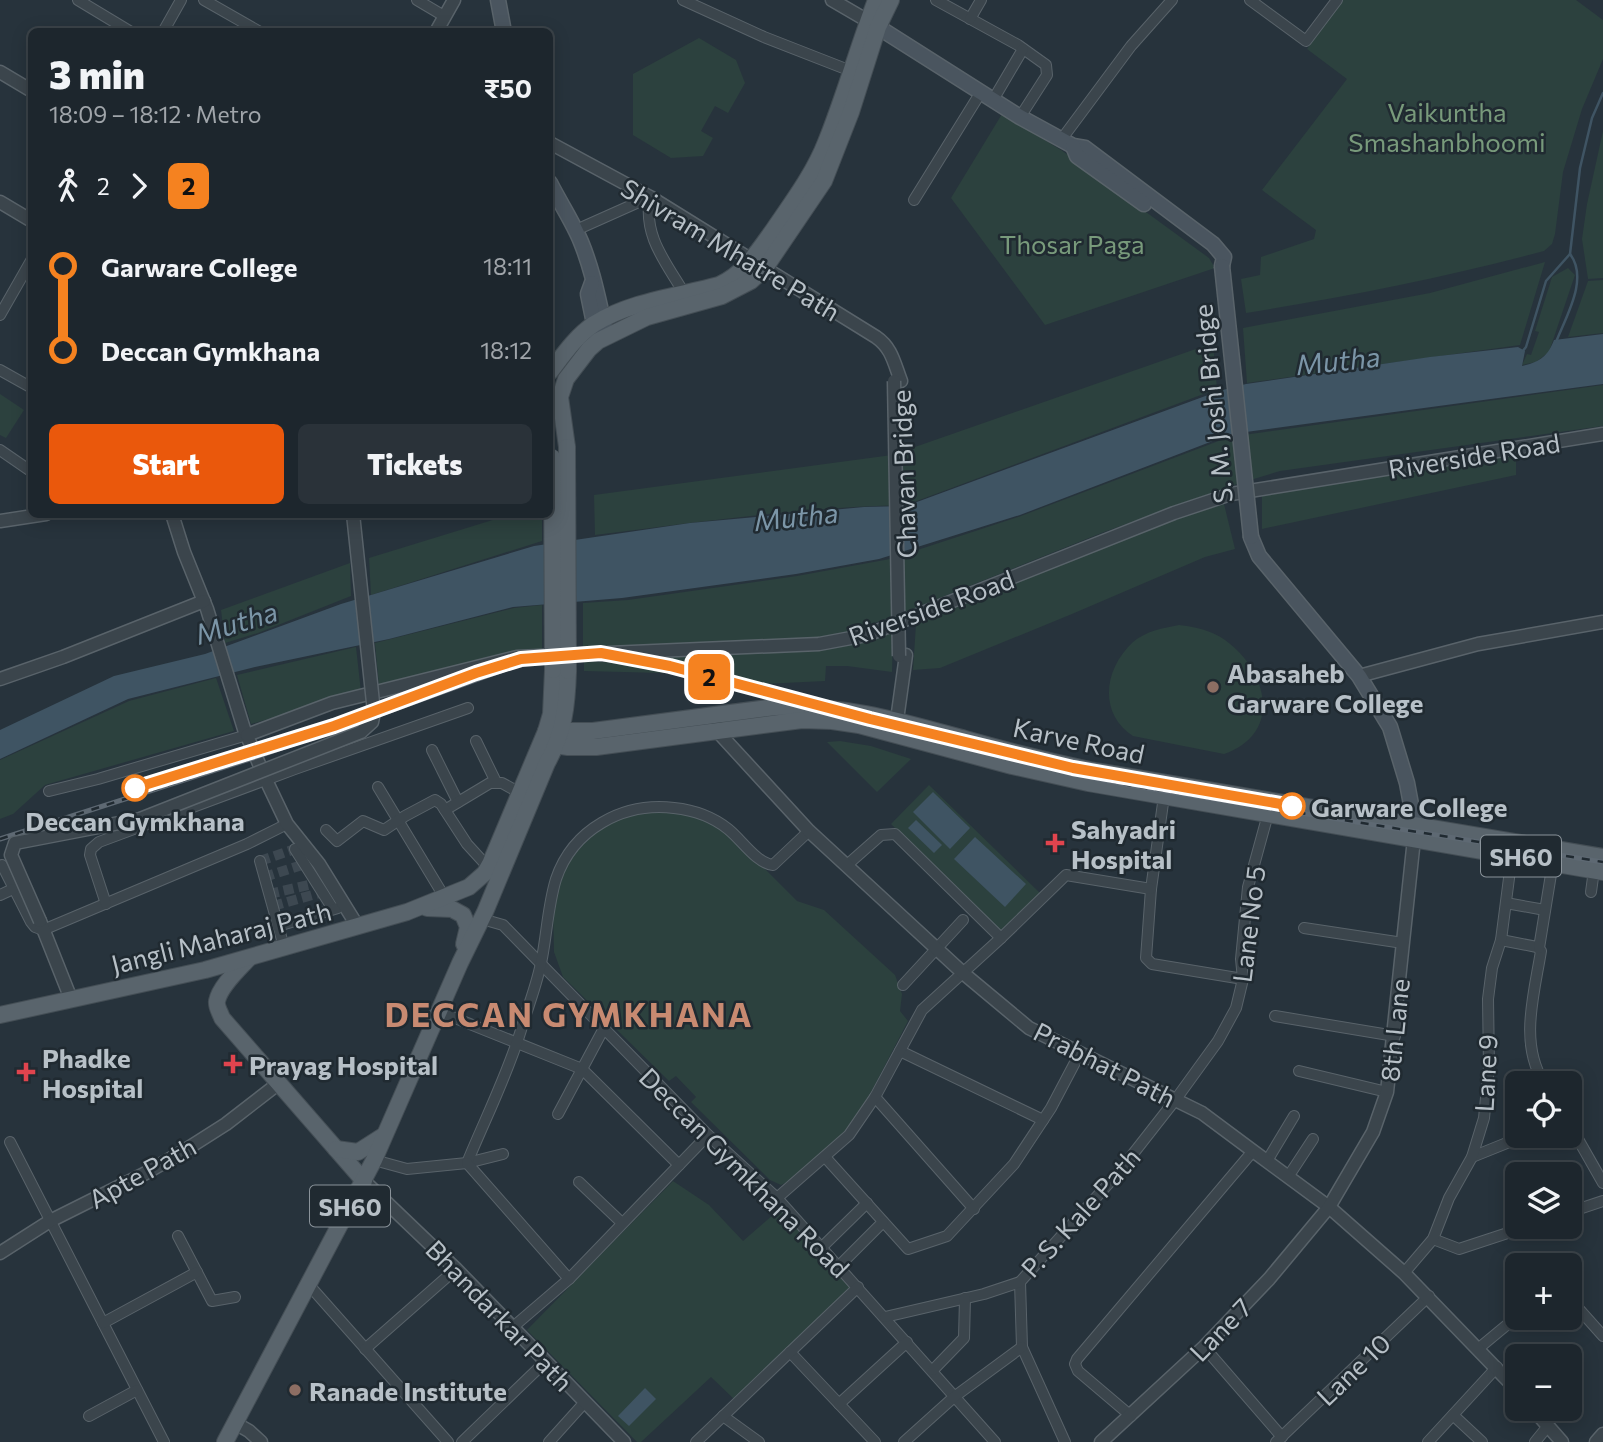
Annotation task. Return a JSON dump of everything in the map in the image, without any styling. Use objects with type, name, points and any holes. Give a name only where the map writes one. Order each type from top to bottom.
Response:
[{"type":"main road","points":[[498,0],[503,28]]},
{"type":"main road","points":[[551,738],[551,714],[560,671],[567,447],[555,397],[601,330],[640,305],[731,279],[759,264],[824,181],[851,112],[873,24],[876,0]]},
{"type":"main road","points":[[553,368],[577,338],[722,296],[751,281],[826,143],[851,71],[873,24],[891,0]]},
{"type":"main road","points":[[873,24],[1020,117],[1067,143]]},
{"type":"main road","name":"S. M. Joshi Bridge","points":[[1067,143],[1077,156],[1208,250],[1222,266],[1251,537],[1259,556],[1359,676]]},
{"type":"main road","points":[[553,188],[576,230],[587,257],[592,283],[588,294],[601,330]]},
{"type":"main road","points":[[544,770],[594,739],[579,722],[568,699],[560,671],[553,500]]},
{"type":"main road","points":[[1359,676],[1390,727],[1407,783],[1415,832]]},
{"type":"main road","points":[[487,870],[520,793],[551,738],[568,699]]},
{"type":"main road","name":"Karve Road","points":[[551,738],[594,739],[717,724],[801,706],[861,712],[893,726],[1012,766],[1088,783],[1268,814],[1415,832],[1513,855],[1600,866]]},
{"type":"main road","name":"Karve Road","points":[[893,726],[1085,769],[1600,866]]},
{"type":"main road","name":"SH60","points":[[225,1442],[370,1175],[544,770],[551,738]]},
{"type":"main road","name":"Jangli Maharaj Path","points":[[0,1015],[205,970],[419,908],[469,887],[487,870]]},
{"type":"main road","points":[[419,908],[452,909],[465,917],[468,928],[460,963]]},
{"type":"main road","points":[[249,958],[217,999],[222,1018],[336,1149],[370,1175]]},
{"type":"main road","points":[[336,1149],[358,1152],[385,1135]]},
{"type":"street","points":[[78,0],[124,28]]},
{"type":"street","points":[[165,28],[181,0]]},
{"type":"street","points":[[204,0],[253,28]]},
{"type":"street","points":[[417,0],[444,16]]},
{"type":"street","points":[[438,28],[454,0]]},
{"type":"street","points":[[683,0],[764,37],[851,71]]},
{"type":"street","points":[[832,0],[873,24]]},
{"type":"street","points":[[936,0],[1046,65],[1047,75],[1020,117]]},
{"type":"street","points":[[970,19],[981,0]]},
{"type":"street","points":[[1067,143],[1131,46],[1172,0]]},
{"type":"street","points":[[1254,1],[1306,41],[1337,0]]},
{"type":"street","points":[[914,200],[1023,49]]},
{"type":"street","points":[[0,72],[28,89]]},
{"type":"street","name":"Shivram Mhatre Path","points":[[553,145],[650,197],[886,344],[897,377]]},
{"type":"street","points":[[576,230],[650,197]]},
{"type":"street","points":[[650,197],[647,213],[649,229],[684,293]]},
{"type":"street","points":[[0,202],[28,219]]},
{"type":"street","points":[[0,315],[28,266]]},
{"type":"street","points":[[0,370],[28,385]]},
{"type":"street","name":"Chavan Bridge","points":[[893,726],[902,655],[906,583],[897,377]]},
{"type":"street","name":"Riverside Road","points":[[49,791],[98,779],[332,704],[517,657],[819,644],[852,639],[1174,513],[1231,494],[1603,434]]},
{"type":"street","points":[[0,450],[28,469]]},
{"type":"street","points":[[0,521],[28,517]]},
{"type":"street","points":[[173,518],[206,605],[246,732],[266,780],[287,824],[319,864],[340,908]]},
{"type":"street","points":[[71,999],[11,855],[15,843],[140,819],[361,732],[372,722],[374,712],[353,518]]},
{"type":"street","points":[[0,679],[206,605]]},
{"type":"street","points":[[1359,676],[1478,643],[1603,622]]},
{"type":"street","points":[[106,904],[90,855],[94,846],[266,780],[468,708]]},
{"type":"street","name":"Prabhat Path","points":[[717,724],[809,831],[963,973],[1029,1028],[1202,1113],[1329,1207],[1429,1296],[1497,1367],[1505,1372]]},
{"type":"street","points":[[475,741],[496,782]]},
{"type":"street","points":[[432,750],[458,802]]},
{"type":"street","points":[[445,810],[490,783],[496,782],[520,793]]},
{"type":"street","points":[[377,787],[448,897]]},
{"type":"street","points":[[1164,796],[1151,889],[1146,958],[1152,964],[1243,979]]},
{"type":"street","points":[[326,830],[337,841],[367,820],[381,830],[388,829],[435,800],[441,804],[487,870]]},
{"type":"street","points":[[467,1163],[517,1042],[541,962],[554,886],[561,866],[579,841],[595,827],[633,810],[675,808],[696,812],[726,827],[770,865],[776,863],[809,831]]},
{"type":"street","name":"Lane No 5","points":[[1175,1099],[1219,1041],[1236,1008],[1243,979],[1241,959],[1248,887],[1268,814]]},
{"type":"street","points":[[2,865],[34,927],[41,926],[217,862],[287,824]]},
{"type":"street","name":"8th Lane","points":[[1329,1207],[1373,1132],[1387,1092],[1415,832]]},
{"type":"street","points":[[846,865],[881,835],[895,834],[1001,938]]},
{"type":"street","points":[[295,849],[340,908],[358,926]]},
{"type":"street","name":"Lane 9","points":[[1404,1273],[1433,1239],[1449,1198],[1472,1157],[1484,1118],[1489,1067],[1488,999],[1492,968],[1501,940],[1513,855]]},
{"type":"street","points":[[260,861],[284,947]]},
{"type":"street","points":[[1537,1071],[1530,1026],[1532,992],[1541,953],[1539,948],[1553,862]]},
{"type":"street","points":[[1591,892],[1600,866]]},
{"type":"street","points":[[777,1198],[849,1135],[875,1097],[922,1010],[1066,875],[1151,889]]},
{"type":"street","points":[[0,895],[13,889]]},
{"type":"street","points":[[1506,903],[1545,910]]},
{"type":"street","points":[[278,926],[340,908]]},
{"type":"street","name":"Deccan Gymkhana Road","points":[[482,919],[503,925],[708,1135],[777,1198],[996,1442]]},
{"type":"street","points":[[903,985],[963,920]]},
{"type":"street","points":[[1304,928],[1403,943]]},
{"type":"street","points":[[1501,940],[1539,948]]},
{"type":"street","points":[[440,1012],[582,1069],[678,1165]]},
{"type":"street","points":[[1275,1016],[1395,1036]]},
{"type":"street","points":[[558,1114],[604,1028]]},
{"type":"street","points":[[900,1051],[1043,1120]]},
{"type":"street","points":[[825,1157],[908,1249],[947,1236],[1014,1164],[1043,1120],[1080,1053]]},
{"type":"street","points":[[1299,1071],[1387,1092]]},
{"type":"street","name":"Apte Path","points":[[0,1253],[50,1221],[182,1152],[226,1124],[279,1083]]},
{"type":"street","points":[[875,1097],[974,1209]]},
{"type":"street","name":"P. S. Kale Path","points":[[885,1317],[1020,1282],[1118,1173],[1175,1099]]},
{"type":"street","points":[[1266,1161],[1294,1116]]},
{"type":"street","points":[[513,1327],[569,1279],[708,1135]]},
{"type":"street","points":[[1288,1177],[1313,1139]]},
{"type":"street","points":[[9,1142],[164,1442]]},
{"type":"street","points":[[1472,1157],[1505,1144]]},
{"type":"street","points":[[1582,1146],[1603,1183]]},
{"type":"street","points":[[1131,1416],[1078,1371],[1075,1364],[1077,1359],[1253,1151]]},
{"type":"street","points":[[370,1175],[467,1163],[503,1154]]},
{"type":"street","points":[[467,1163],[569,1279]]},
{"type":"street","name":"Bhandarkar Path","points":[[370,1175],[456,1269],[624,1442]]},
{"type":"street","points":[[579,1182],[622,1223]]},
{"type":"street","points":[[1582,1208],[1603,1201]]},
{"type":"street","points":[[822,1247],[867,1203]]},
{"type":"street","name":"Lane 7","points":[[1101,1442],[1204,1346],[1269,1279],[1329,1207]]},
{"type":"street","points":[[839,1266],[883,1222]]},
{"type":"street","points":[[1433,1239],[1459,1249],[1505,1234]]},
{"type":"street","points":[[178,1236],[212,1301],[235,1297]]},
{"type":"street","points":[[365,1349],[456,1269]]},
{"type":"street","points":[[103,1324],[197,1272]]},
{"type":"street","points":[[1020,1282],[1022,1347],[1065,1442]]},
{"type":"street","points":[[309,1285],[448,1442]]},
{"type":"street","points":[[696,1442],[858,1287]]},
{"type":"street","name":"Lane 10","points":[[1279,1439],[1429,1296]]},
{"type":"street","points":[[933,1370],[964,1338],[965,1298]]},
{"type":"street","points":[[1582,1312],[1603,1336]]},
{"type":"street","points":[[1479,1348],[1505,1326]]},
{"type":"street","points":[[839,1404],[907,1342]]},
{"type":"street","points":[[1204,1346],[1279,1439]]},
{"type":"street","points":[[904,1442],[954,1397],[1022,1347]]},
{"type":"street","points":[[790,1352],[875,1442]]},
{"type":"street","points":[[462,1442],[546,1361]]},
{"type":"street","points":[[1428,1442],[1497,1367]]},
{"type":"street","points":[[89,1416],[137,1390]]},
{"type":"street","points":[[549,1442],[585,1402]]},
{"type":"street","points":[[1453,1415],[1482,1442]]},
{"type":"street","points":[[723,1416],[759,1442]]},
{"type":"street","points":[[1544,1421],[1562,1442]]},
{"type":"street","points":[[235,1423],[261,1442]]},
{"type":"street","points":[[1535,1442],[1548,1426]]},
{"type":"street","points":[[1596,1442],[1603,1434]]},
{"type":"green space","name":"Vaikuntha Smashanbhoomi","points":[[1343,0],[1576,0],[1603,20],[1603,59],[1582,109],[1563,172],[1552,244],[1544,251],[1433,278],[1246,313],[1241,279],[1260,275],[1261,257],[1314,239],[1316,230],[1262,190],[1347,79],[1307,49]]},
{"type":"green space","points":[[699,38],[736,60],[745,83],[728,113],[715,106],[701,131],[713,138],[703,156],[671,158],[633,135],[633,74]]},
{"type":"green space","name":"Thosar Paga","points":[[1002,114],[1061,150],[1209,258],[1215,268],[1045,325],[951,198]]},
{"type":"green space","points":[[1603,131],[1603,278],[1588,279],[1582,239]]},
{"type":"green space","points":[[1545,262],[1520,345],[1247,383],[1243,328],[1430,293]]},
{"type":"green space","points":[[1568,268],[1575,275],[1549,352],[1536,362],[1522,365],[1527,354],[1531,355],[1539,332],[1535,331],[1552,277]]},
{"type":"green space","points":[[1603,280],[1603,333],[1568,337],[1588,281]]},
{"type":"green space","points":[[1213,343],[1217,389],[906,505],[789,512],[595,535],[594,495],[892,455]]},
{"type":"green space","points":[[1603,385],[1603,426],[1280,471],[1104,532],[895,616],[831,638],[583,651],[583,603],[628,600],[797,576],[890,559],[1021,516],[1229,437]]},
{"type":"green space","points":[[0,394],[24,410],[6,438],[0,435]]},
{"type":"green space","points":[[1516,456],[1516,475],[1262,529],[1262,496],[1421,466]]},
{"type":"green space","points":[[1224,504],[1235,549],[1205,557],[940,668],[913,670],[916,624],[1170,520]]},
{"type":"green space","points":[[499,518],[542,518],[542,541],[371,595],[369,558]]},
{"type":"green space","points":[[350,563],[351,596],[258,633],[225,643],[221,610]]},
{"type":"green space","points":[[542,605],[542,649],[524,650],[379,686],[375,643],[514,608]]},
{"type":"green space","points":[[1179,625],[1203,630],[1225,640],[1251,668],[1259,684],[1263,700],[1262,717],[1255,732],[1243,744],[1224,754],[1133,736],[1114,715],[1109,690],[1111,678],[1123,653],[1143,635]]},
{"type":"green space","points":[[893,632],[892,672],[826,666],[825,681],[763,684],[702,674],[584,671],[584,653],[856,643]]},
{"type":"green space","points":[[356,647],[361,692],[251,724],[237,675]]},
{"type":"green space","points":[[216,678],[234,731],[45,785],[13,814],[0,819],[0,760],[129,701]]},
{"type":"green space","points":[[840,741],[871,746],[911,759],[877,792],[827,742]]},
{"type":"green space","points":[[929,785],[1041,894],[1003,933],[891,824]]},
{"type":"green space","name":"Deccan Gymkhana","points":[[633,812],[684,812],[724,828],[797,901],[824,910],[895,975],[902,994],[900,1011],[908,1021],[869,1096],[847,1130],[791,1180],[781,1185],[770,1180],[691,1102],[696,1097],[676,1076],[669,1081],[563,977],[554,952],[553,907],[563,867],[588,835]]},
{"type":"green space","points":[[673,1181],[709,1205],[743,1241],[782,1207],[854,1286],[735,1400],[711,1377],[641,1442],[637,1442],[527,1330]]},
{"type":"water","name":"Mutha","points":[[1603,334],[1603,384],[1231,434],[1020,515],[879,559],[796,574],[622,598],[513,607],[389,639],[255,667],[128,699],[0,759],[0,730],[114,676],[205,654],[341,604],[534,546],[690,523],[864,507],[906,506],[1219,391],[1246,384],[1518,347],[1525,351],[1522,366],[1542,358],[1554,340]]},
{"type":"water","points":[[933,792],[970,828],[950,849],[913,812]]},
{"type":"water","points":[[916,820],[942,845],[934,853],[908,828]]},
{"type":"water","points":[[975,837],[1026,884],[1005,907],[954,859]]},
{"type":"water","points":[[645,1388],[656,1399],[629,1426],[618,1416]]},
{"type":"waterway","points":[[1522,352],[1526,347],[1546,281],[1570,254],[1580,168],[1592,118],[1603,93]]},
{"type":"waterway","points":[[1556,342],[1577,286],[1575,264],[1570,254]]},
{"type":"tunnel","points":[[260,861],[295,849]]},
{"type":"tunnel","points":[[264,877],[305,864]]},
{"type":"tunnel","points":[[269,894],[317,883]]},
{"type":"tunnel","points":[[273,906],[323,892]]},
{"type":"railway","points":[[0,839],[253,758],[523,663],[576,658],[615,660],[669,671],[1128,785],[1603,862]]},
{"type":"metro line","name":"2","points":[[135,788],[358,718],[415,695],[521,659],[601,653],[670,666],[870,719],[1073,768],[1292,806]]},
{"type":"place","name":"Abasaheb Garware College","points":[[1213,687]]},
{"type":"place","name":"Deccan Gymkhana","points":[[135,788]]},
{"type":"place","name":"Garware College","points":[[1292,806]]},
{"type":"place","name":"Sahyadri Hospital","points":[[1055,843]]},
{"type":"place","name":"Prayag Hospital","points":[[233,1064]]},
{"type":"place","name":"Phadke Hospital","points":[[26,1072]]},
{"type":"place","name":"Ranade Institute","points":[[295,1390]]},
{"type":"district","name":"DECCAN GYMKHANA","points":[[569,1013]]}]
